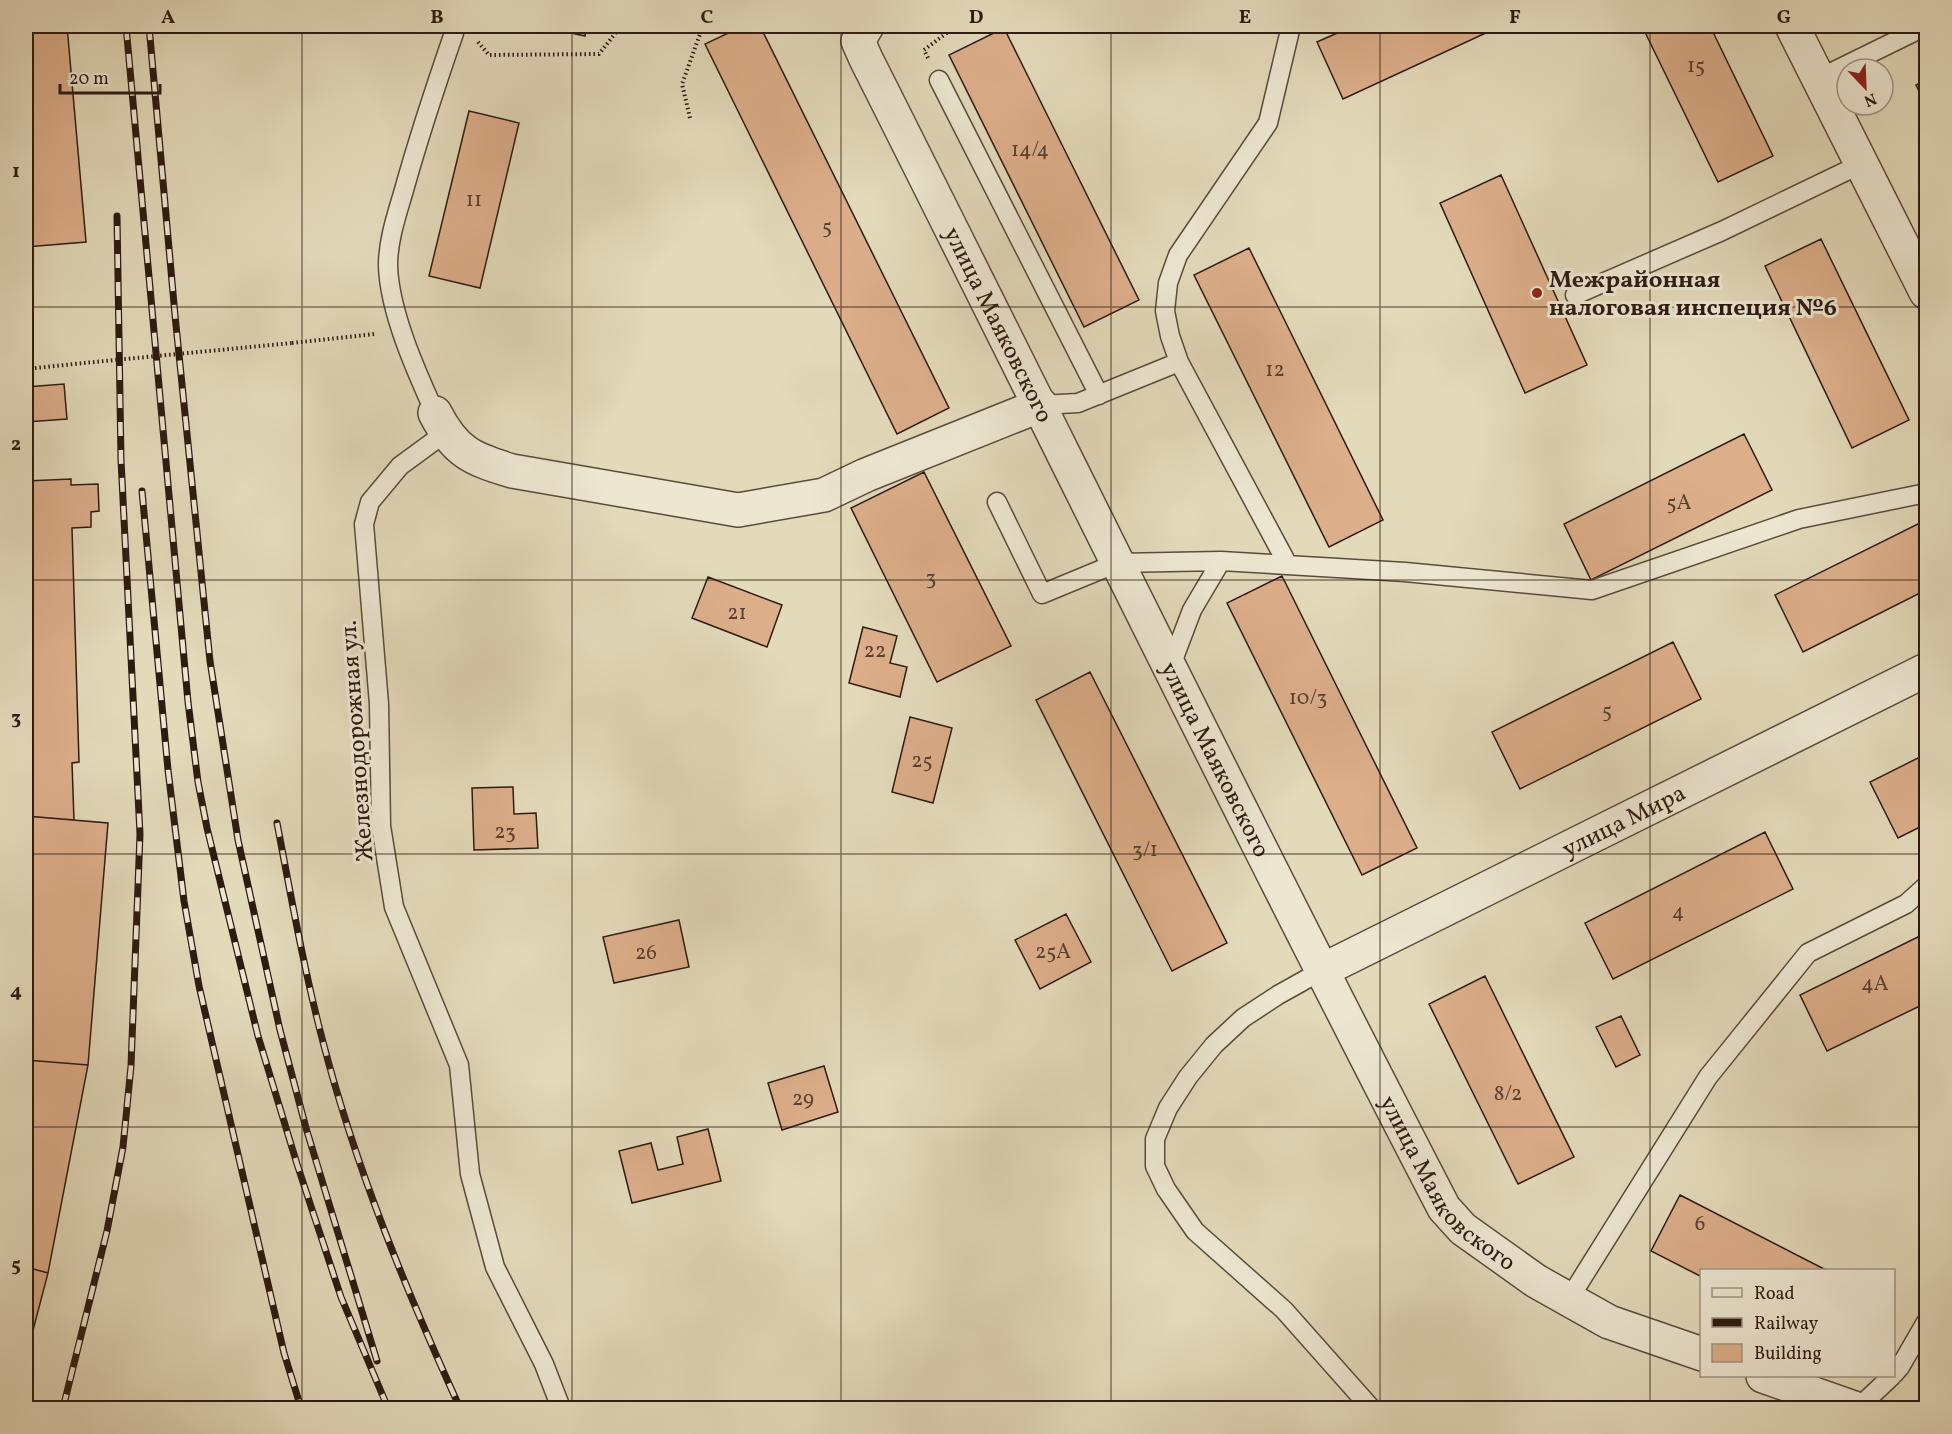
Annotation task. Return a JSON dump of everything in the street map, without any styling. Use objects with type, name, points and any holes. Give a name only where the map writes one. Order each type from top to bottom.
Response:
[{"type":"street","points":[[1792,26],[1926,292]]},
{"type":"street","name":"улица Маяковского","points":[[862,33],[1117,562],[1321,971],[1444,1208],[1463,1229],[1536,1281],[1609,1322],[1700,1354]]},
{"type":"street","points":[[440,423],[460,449],[481,461],[512,471],[738,510],[824,495],[866,475],[1041,405]]},
{"type":"street","name":"улица Мира","points":[[1321,971],[1926,670]]},
{"type":"street","points":[[1766,1377],[1856,1408]]},
{"type":"lane","points":[[440,423],[408,351],[390,286],[388,264],[391,239],[424,117],[454,33],[453,26]]},
{"type":"lane","points":[[1288,565],[1179,362],[1170,336],[1165,310],[1168,283],[1178,255],[1268,123],[1291,26]]},
{"type":"lane","points":[[1818,79],[1926,26]]},
{"type":"lane","points":[[939,80],[1099,395]]},
{"type":"lane","points":[[1575,295],[1722,231],[1860,164]]},
{"type":"lane","points":[[1041,405],[1078,403],[1179,362]]},
{"type":"lane","name":"Железнодорожная ул.","points":[[440,423],[370,502],[364,524],[379,704],[381,826],[394,907],[459,1065],[470,1174],[495,1267],[544,1364],[561,1408]]},
{"type":"lane","points":[[997,502],[1042,594],[1117,562],[1221,561],[1405,572],[1592,590],[1799,519],[1926,493]]},
{"type":"lane","points":[[1170,668],[1192,609],[1221,561]]},
{"type":"lane","points":[[1569,1299],[1708,1077],[1808,953],[1906,904],[1926,886]]},
{"type":"lane","points":[[1321,971],[1243,1018],[1214,1046],[1188,1077],[1168,1108],[1155,1139],[1155,1166],[1166,1189],[1195,1231],[1284,1310],[1371,1408]]},
{"type":"lane","points":[[1895,1373],[1926,1322]]},
{"type":"lane","points":[[1856,1408],[1891,1377]]},
{"type":"path","points":[[477,40],[489,54],[599,54],[621,26]]},
{"type":"path","points":[[690,118],[682,84],[703,26]]},
{"type":"path","points":[[924,50],[956,26]]},
{"type":"path","points":[[26,369],[378,334]]},
{"type":"building","points":[[26,26],[67,26],[86,242],[26,247]]},
{"type":"building","points":[[540,26],[587,26],[585,36]]},
{"type":"building","points":[[743,26],[760,26],[949,408],[897,434],[705,44]]},
{"type":"building","points":[[1353,26],[1501,26],[1343,99],[1317,42]]},
{"type":"building","points":[[1642,26],[1710,26],[1773,156],[1718,182]]},
{"type":"building","points":[[1004,28],[1139,300],[1084,327],[949,55]]},
{"type":"building","points":[[1926,80],[1926,105],[1916,85]]},
{"type":"building","points":[[469,111],[519,123],[480,288],[429,276]]},
{"type":"building","points":[[1501,175],[1587,365],[1525,393],[1440,203]]},
{"type":"building","points":[[1821,239],[1909,420],[1852,448],[1765,266]]},
{"type":"building","points":[[1249,248],[1383,520],[1329,547],[1194,275]]},
{"type":"building","points":[[64,384],[67,419],[26,422],[26,387]]},
{"type":"building","points":[[1744,434],[1772,490],[1591,580],[1564,524]]},
{"type":"building","points":[[924,472],[1011,646],[937,682],[851,508]]},
{"type":"building","points":[[71,479],[71,485],[98,484],[99,511],[91,512],[91,527],[72,528],[79,762],[72,763],[74,820],[26,816],[26,481]]},
{"type":"building","points":[[1926,520],[1926,590],[1803,652],[1775,595]]},
{"type":"building","points":[[1282,576],[1417,848],[1362,875],[1227,603]]},
{"type":"building","points":[[708,577],[782,605],[767,647],[692,618]]},
{"type":"building","points":[[863,627],[897,636],[890,663],[907,667],[900,697],[849,683]]},
{"type":"building","points":[[1673,642],[1701,699],[1520,789],[1492,732]]},
{"type":"building","points":[[1090,672],[1227,943],[1172,971],[1036,700]]},
{"type":"building","points":[[910,717],[952,728],[933,803],[892,792]]},
{"type":"building","points":[[1926,754],[1926,824],[1898,838],[1870,782]]},
{"type":"building","points":[[513,787],[514,814],[536,813],[538,848],[474,850],[472,788]]},
{"type":"building","points":[[26,816],[108,823],[88,1065],[26,1060]]},
{"type":"building","points":[[1765,832],[1793,889],[1613,979],[1585,923]]},
{"type":"building","points":[[1066,914],[1091,962],[1040,989],[1015,940]]},
{"type":"building","points":[[679,920],[689,967],[614,983],[603,937]]},
{"type":"building","points":[[1926,933],[1926,1003],[1827,1051],[1800,995]]},
{"type":"building","points":[[1485,976],[1574,1157],[1518,1184],[1429,1004]]},
{"type":"building","points":[[1621,1016],[1640,1055],[1616,1067],[1596,1027]]},
{"type":"building","points":[[26,1060],[88,1065],[48,1273],[26,1267]]},
{"type":"building","points":[[824,1066],[838,1112],[782,1130],[768,1083]]},
{"type":"building","points":[[708,1129],[721,1181],[632,1203],[619,1151],[651,1143],[658,1170],[683,1164],[677,1137]]},
{"type":"building","points":[[1680,1195],[1824,1269],[1700,1269],[1700,1276],[1651,1251]]},
{"type":"building","points":[[26,1267],[48,1273],[26,1357]]},
{"type":"railway","points":[[126,26],[188,702],[198,782],[207,828],[258,1036],[341,1297],[388,1408]]},
{"type":"railway","points":[[149,26],[210,661],[238,840],[280,1030],[306,1128],[377,1361]]},
{"type":"railway","points":[[63,1408],[107,1231],[123,1147],[131,1066],[140,834],[121,460],[117,216]]},
{"type":"railway","points":[[142,491],[168,770],[184,901],[199,986],[284,1353],[301,1408]]},
{"type":"railway","points":[[277,823],[316,1015],[336,1089],[384,1228],[420,1319],[460,1408]]},
{"type":"place","name":"Межрайонная налоговая инспеция №6","points":[[1537,293]]}]
